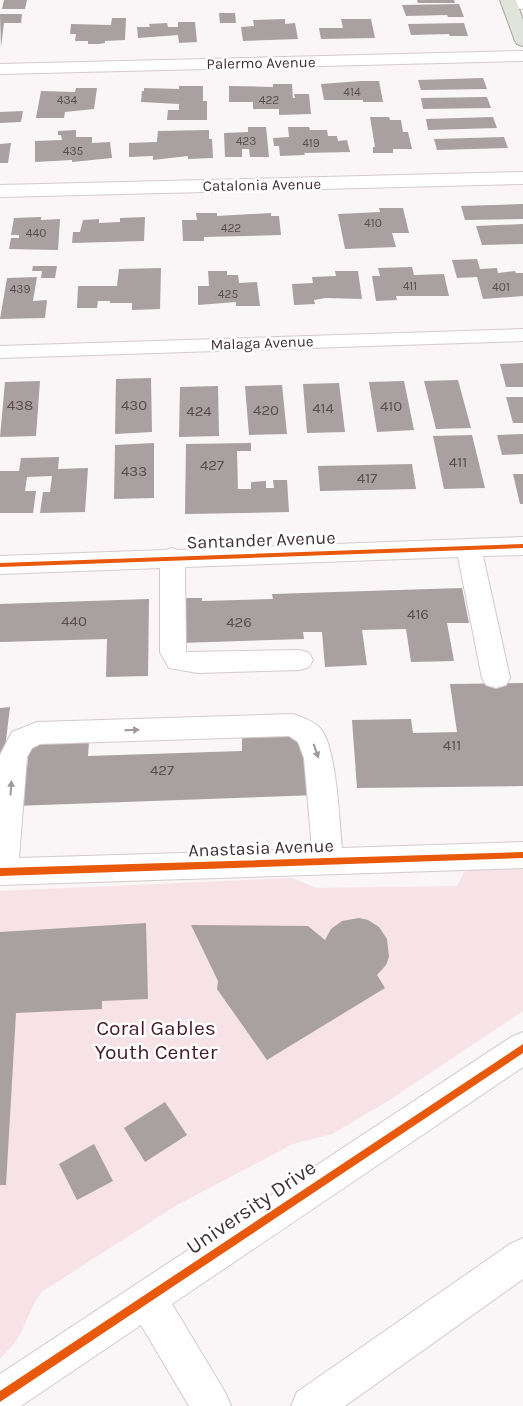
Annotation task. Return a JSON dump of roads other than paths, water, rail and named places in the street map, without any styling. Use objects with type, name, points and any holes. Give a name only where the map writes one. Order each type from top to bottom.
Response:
[{"type":"main road","points":[[513,3],[523,41]]},
{"type":"street","name":"Palermo Avenue","points":[[0,69],[523,56]]},
{"type":"street","name":"Catalonia Avenue","points":[[0,191],[523,178]]},
{"type":"street","name":"Malaga Avenue","points":[[0,352],[523,335]]},
{"type":"street","name":"Santander Avenue","points":[[0,565],[523,546]]},
{"type":"street","points":[[469,548],[496,678]]},
{"type":"street","points":[[172,558],[173,652],[178,661],[198,663],[300,660]]},
{"type":"street","points":[[2,871],[13,757],[22,740],[37,733],[47,732],[293,725],[310,735],[318,758],[328,861]]},
{"type":"street","name":"Anastasia Avenue","points":[[2,871],[523,855]]},
{"type":"street","name":"University Drive","points":[[0,1397],[523,1048]]},
{"type":"street","points":[[311,1406],[523,1256]]},
{"type":"street","points":[[147,1298],[211,1406]]},
{"type":"park label","name":"Coral Gables Youth Center","points":[[156,1040]]}]
